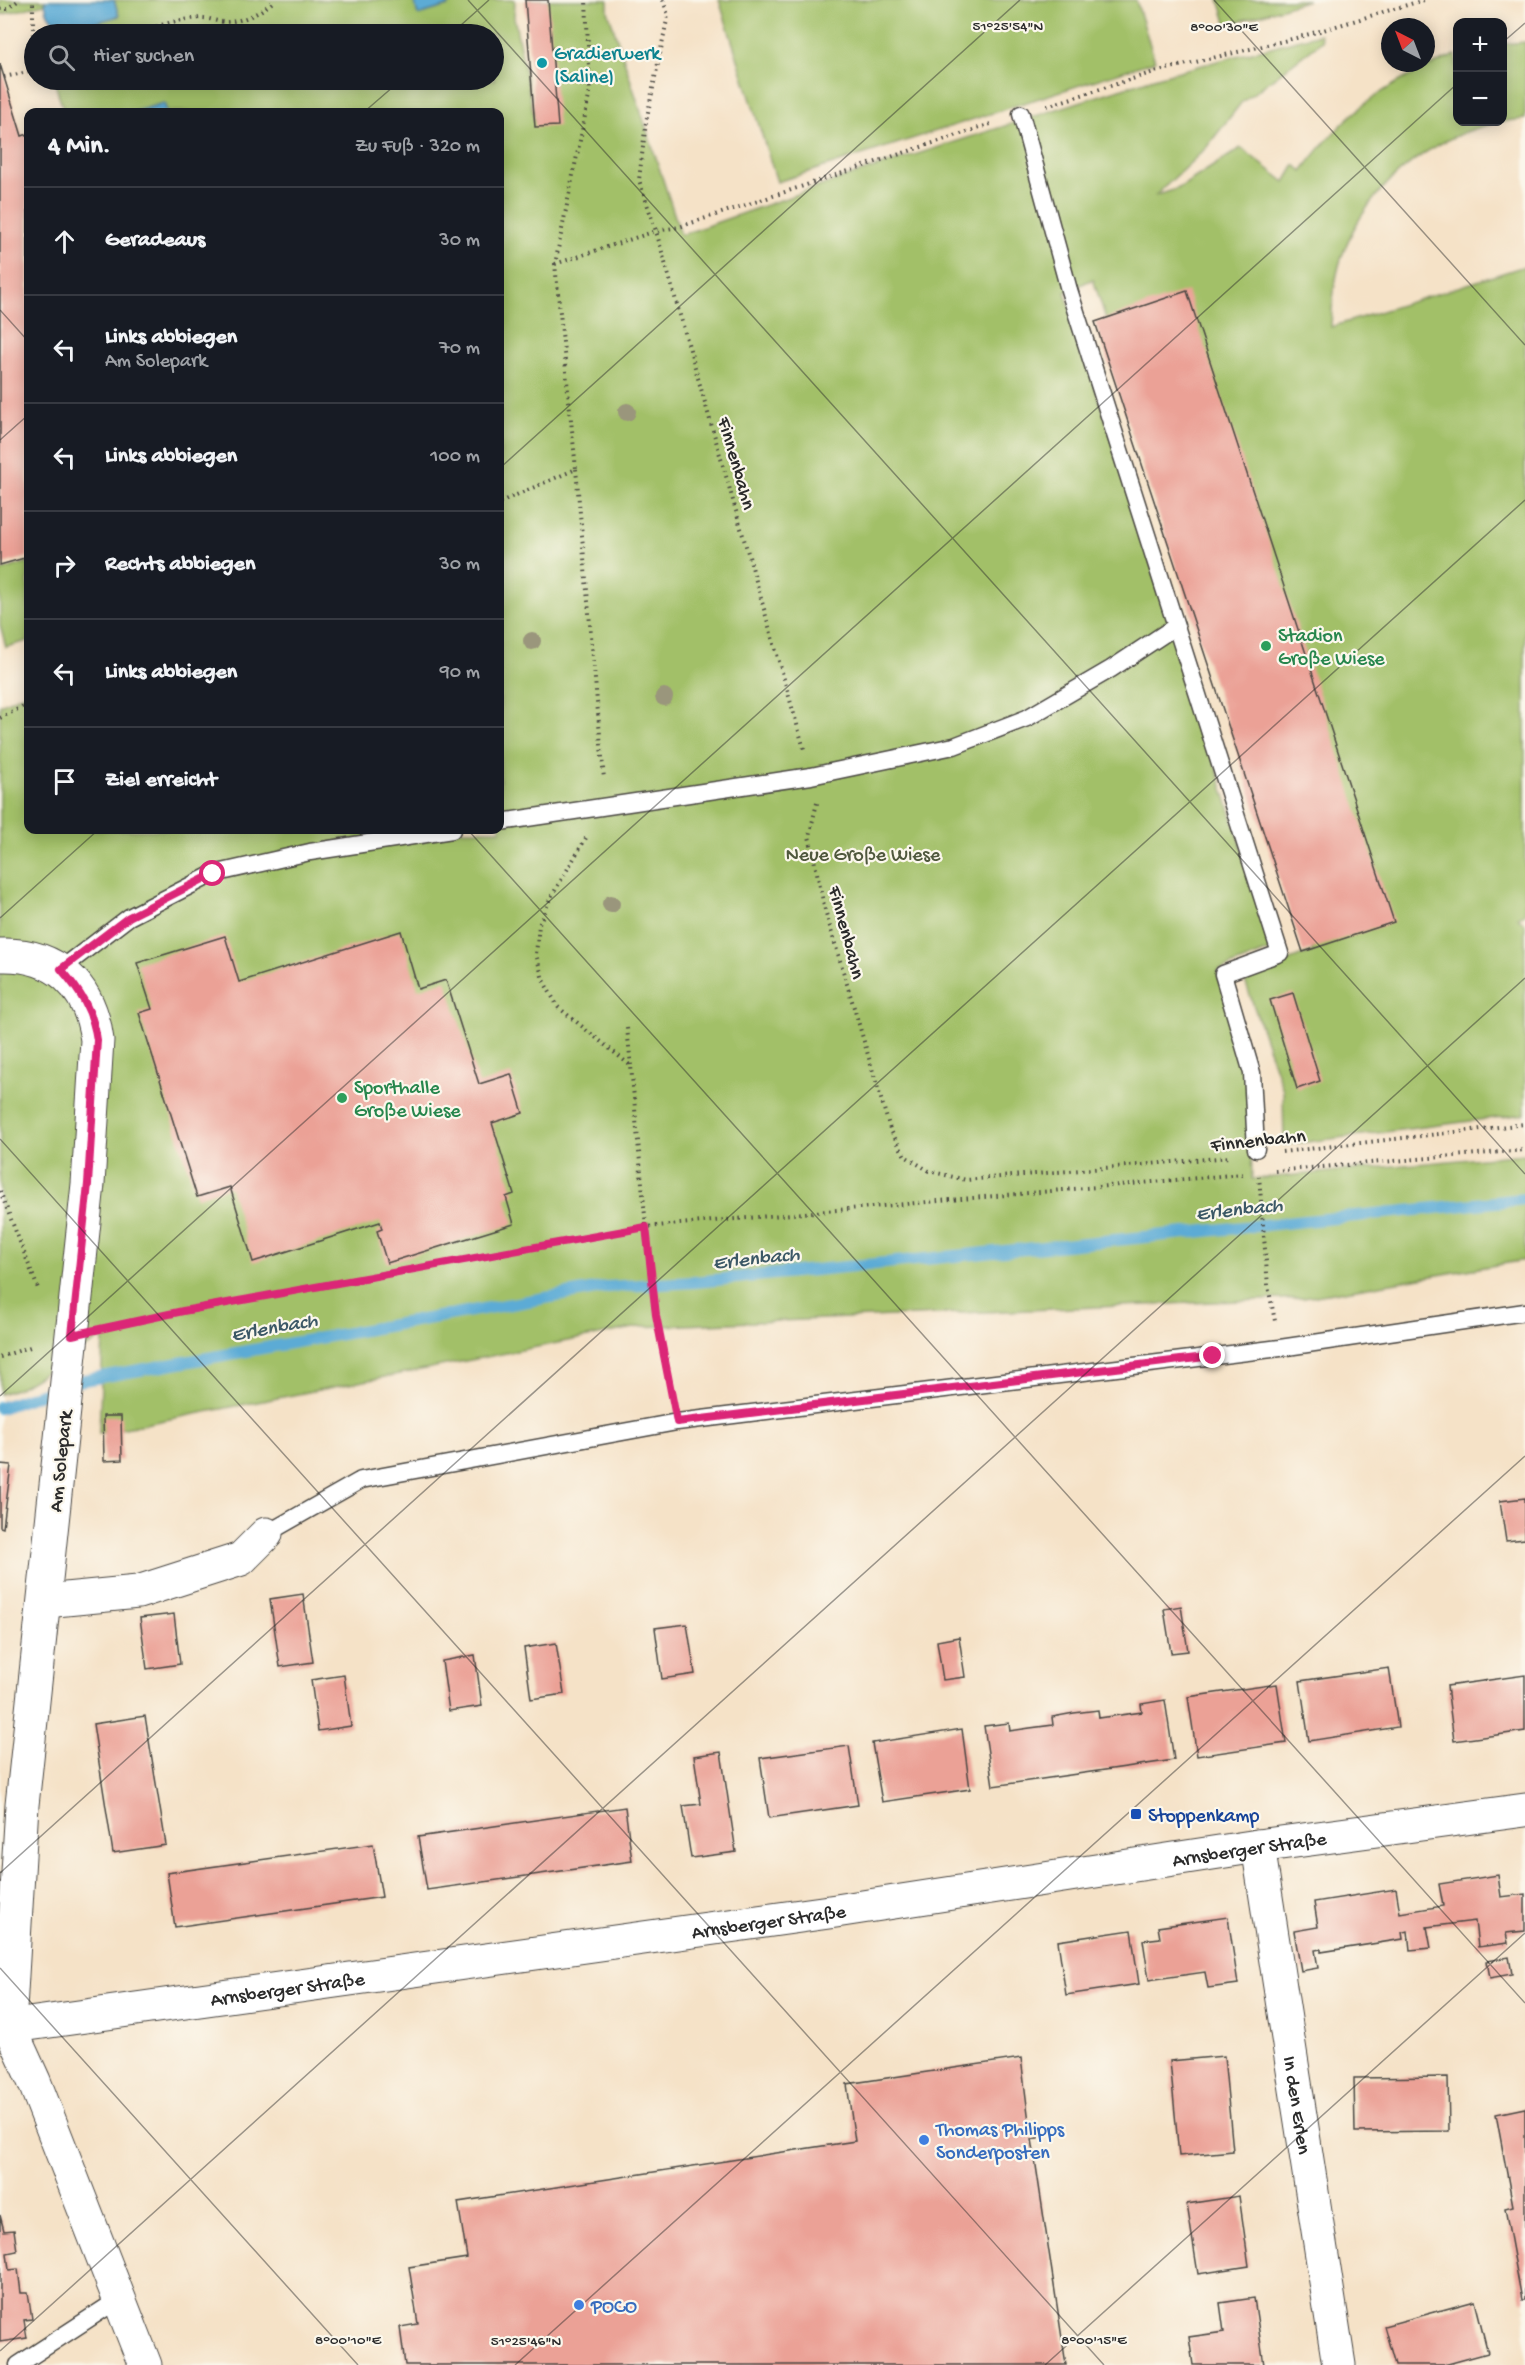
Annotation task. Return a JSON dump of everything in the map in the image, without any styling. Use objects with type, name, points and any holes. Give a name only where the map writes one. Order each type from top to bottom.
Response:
[{"type":"street","name":"Am Solepark","points":[[0,955],[18,955],[43,960],[61,969],[76,986],[88,1007],[95,1022],[97,1040],[88,1184],[22,1805],[5,2027]]},
{"type":"street","points":[[45,1601],[138,1592],[241,1559],[266,1534]]},
{"type":"street","name":"Arnsberger Straße","points":[[5,2027],[836,1911],[1258,1846],[1525,1810]]},
{"type":"street","name":"In den Erlen","points":[[1258,1846],[1339,2365]]},
{"type":"street","points":[[5,2027],[34,2081],[145,2365]]},
{"type":"lane","points":[[1021,114],[1069,290],[1280,953],[1223,974],[1252,1073],[1256,1149]]},
{"type":"lane","points":[[504,821],[811,776],[954,746],[1027,718],[1111,669],[1176,626]]},
{"type":"lane","points":[[61,969],[129,917],[213,874],[310,852],[427,834]]},
{"type":"lane","points":[[266,1534],[361,1480],[677,1422],[1280,1348],[1525,1312]]},
{"type":"lane","points":[[18,2365],[119,2299]]},
{"type":"path","points":[[0,9],[7,9],[19,0]]},
{"type":"path","points":[[33,0],[33,24]]},
{"type":"path","points":[[171,24],[205,18],[224,22],[243,20],[275,0]]},
{"type":"path","points":[[585,0],[590,91],[555,264],[604,774],[604,806],[550,898],[539,925],[536,954],[543,980],[558,1007],[631,1066]]},
{"type":"path","name":"Finnenbahn","points":[[663,0],[668,15],[646,122],[639,180],[656,231],[811,776],[817,801],[809,836],[825,910],[890,1129],[905,1156],[929,1171],[966,1180],[1233,1157]]},
{"type":"path","points":[[555,264],[656,231],[679,227],[1154,72],[1296,38],[1424,0]]},
{"type":"path","points":[[4,77],[24,72]]},
{"type":"path","points":[[504,499],[576,469]]},
{"type":"path","points":[[0,718],[24,706]]},
{"type":"path","points":[[627,1028],[656,1315],[677,1422]]},
{"type":"path","name":"Finnenbahn","points":[[1279,1152],[1525,1124]]},
{"type":"path","points":[[1270,1171],[1525,1150]]},
{"type":"path","points":[[0,1357],[72,1335],[183,1311],[646,1227],[1247,1173]]},
{"type":"path","points":[[0,1191],[41,1296]]},
{"type":"path","points":[[1261,1201],[1268,1286],[1280,1348]]},
{"type":"green space","points":[[0,0],[45,0],[45,4],[0,15]]},
{"type":"green space","name":"Neue Große Wiese","points":[[114,0],[515,0],[514,17],[535,122],[529,0],[608,0],[608,11],[681,235],[849,176],[1157,77],[1320,34],[1322,41],[1241,103],[1206,148],[1155,196],[1179,188],[1241,148],[1285,182],[1295,165],[1302,171],[1352,114],[1370,100],[1417,72],[1435,72],[1435,63],[1453,56],[1453,126],[1485,126],[1438,145],[1412,162],[1389,182],[1369,205],[1353,231],[1341,259],[1334,292],[1331,327],[1525,266],[1525,914],[1518,917],[1525,924],[1525,1114],[1284,1145],[1283,1090],[1244,978],[1313,951],[1093,279],[1065,292],[1274,949],[1217,971],[1249,1075],[1252,1179],[1525,1154],[1525,1260],[1304,1298],[639,1327],[99,1433],[103,1337],[19,1388],[0,1394],[0,705],[24,694],[24,834],[504,834],[504,108],[63,108],[57,90],[504,90],[504,24],[86,24],[119,16]]},
{"type":"green space","points":[[719,0],[1136,0],[1155,61],[777,182]]},
{"type":"green space","points":[[1219,0],[1308,0],[1227,25]]},
{"type":"green space","name":"Neue Große Wiese","points":[[1525,42],[1525,119],[1507,121],[1507,44]]},
{"type":"green space","points":[[24,563],[24,642],[6,647],[0,625],[0,571]]},
{"type":"water","points":[[45,0],[114,0],[119,16],[90,24],[61,24],[54,21],[48,13]]},
{"type":"water","points":[[414,0],[455,0],[448,6],[418,15]]},
{"type":"water","points":[[164,103],[166,108],[147,108]]},
{"type":"building","name":"Gradierwerk (Saline)","points":[[525,0],[548,0],[558,126],[535,127]]},
{"type":"building","points":[[0,64],[22,136],[24,135],[24,558],[0,565]]},
{"type":"building","points":[[1187,291],[1394,922],[1303,952],[1095,322]]},
{"type":"building","name":"Sporthalle Große Wiese","points":[[401,931],[418,989],[446,980],[479,1084],[511,1074],[523,1113],[492,1123],[514,1194],[506,1197],[514,1224],[387,1263],[377,1231],[382,1229],[380,1222],[253,1262],[230,1187],[197,1197],[139,1013],[152,1009],[137,963],[225,936],[239,982]]},
{"type":"building","points":[[1293,993],[1320,1081],[1297,1089],[1270,1000]]},
{"type":"building","points":[[103,1416],[121,1416],[122,1460],[104,1461]]},
{"type":"building","points":[[0,1464],[11,1465],[3,1528],[0,1527]]},
{"type":"building","points":[[1525,1498],[1525,1539],[1506,1541],[1500,1501]]},
{"type":"building","points":[[303,1594],[313,1662],[280,1667],[270,1599]]},
{"type":"building","points":[[1181,1606],[1188,1651],[1171,1653],[1164,1609]]},
{"type":"building","points":[[174,1614],[180,1664],[147,1669],[140,1618]]},
{"type":"building","points":[[687,1624],[695,1674],[662,1679],[655,1628]]},
{"type":"building","points":[[959,1637],[965,1677],[943,1680],[937,1641]]},
{"type":"building","points":[[556,1643],[564,1694],[531,1699],[524,1648]]},
{"type":"building","points":[[475,1655],[482,1706],[449,1711],[442,1661]]},
{"type":"building","points":[[1389,1668],[1398,1727],[1309,1741],[1300,1681]]},
{"type":"building","points":[[344,1675],[351,1726],[318,1731],[311,1680]]},
{"type":"building","points":[[1525,1675],[1525,1731],[1454,1741],[1447,1686]]},
{"type":"building","points":[[1277,1684],[1286,1743],[1197,1756],[1188,1697]]},
{"type":"building","points":[[1165,1700],[1174,1760],[993,1786],[984,1726],[1009,1723],[1010,1731],[1053,1725],[1052,1717],[1098,1710],[1099,1718],[1142,1712],[1141,1704]]},
{"type":"building","points":[[145,1716],[166,1845],[113,1853],[93,1724]]},
{"type":"building","points":[[962,1729],[970,1789],[882,1802],[872,1743]]},
{"type":"building","points":[[849,1746],[858,1805],[769,1818],[760,1758]]},
{"type":"building","points":[[721,1752],[736,1852],[691,1858],[683,1806],[701,1804],[694,1756]]},
{"type":"building","points":[[625,1807],[632,1861],[427,1890],[418,1837]]},
{"type":"building","points":[[373,1844],[382,1897],[175,1927],[167,1873]]},
{"type":"building","points":[[1498,1875],[1501,1897],[1525,1894],[1525,1931],[1506,1933],[1508,1943],[1478,1947],[1475,1921],[1427,1927],[1431,1948],[1410,1950],[1408,1931],[1402,1932],[1403,1939],[1321,1952],[1321,1949],[1315,1950],[1318,1968],[1301,1971],[1294,1931],[1318,1927],[1314,1902],[1396,1889],[1400,1913],[1443,1906],[1439,1884]]},
{"type":"building","points":[[1228,1917],[1238,1984],[1208,1988],[1205,1972],[1149,1980],[1143,1940],[1160,1938],[1158,1927]]},
{"type":"building","points":[[1131,1930],[1139,1984],[1066,1995],[1058,1941]]},
{"type":"building","points":[[1509,1957],[1512,1974],[1490,1978],[1487,1961]]},
{"type":"building","points":[[1224,2056],[1233,2151],[1179,2156],[1170,2061]]},
{"type":"building","points":[[1021,2058],[1029,2122],[1036,2121],[1038,2138],[1032,2139],[1066,2365],[405,2365],[400,2327],[418,2324],[409,2267],[467,2258],[458,2202],[855,2141],[847,2084]]},
{"type":"building","points":[[1448,2077],[1449,2131],[1355,2132],[1354,2078]]},
{"type":"building","points":[[1525,2108],[1525,2300],[1522,2300],[1505,2208],[1513,2206],[1496,2114]]},
{"type":"building","points":[[1239,2196],[1249,2266],[1198,2274],[1187,2204]]},
{"type":"building","points":[[0,2215],[4,2231],[14,2230],[17,2251],[7,2253],[9,2270],[18,2269],[21,2293],[28,2293],[32,2319],[24,2320],[27,2338],[0,2342]]},
{"type":"building","points":[[1254,2298],[1264,2365],[1193,2365],[1189,2337],[1224,2332],[1220,2303]]},
{"type":"building","points":[[1475,2301],[1488,2353],[1444,2365],[1395,2365],[1384,2326]]},
{"type":"waterway","name":"Erlenbach","points":[[0,1408],[78,1381],[607,1287],[695,1282],[1525,1199]]},
{"type":"place","name":"Gradierwerk (Saline)","points":[[542,63]]},
{"type":"place","name":"Stadion Große Wiese","points":[[1266,646]]},
{"type":"place","name":"Sporthalle Große Wiese","points":[[342,1098]]},
{"type":"place","name":"Stoppenkamp","points":[[1136,1814]]},
{"type":"place","name":"Thomas Philipps Sonderposten","points":[[924,2140]]},
{"type":"place","name":"POCO","points":[[579,2305]]},
{"type":"route","points":[[213,874],[129,917],[61,969],[76,986],[88,1007],[95,1022],[97,1040],[88,1184],[72,1335],[183,1311],[646,1227],[656,1315],[677,1422],[1213,1356]]}]
